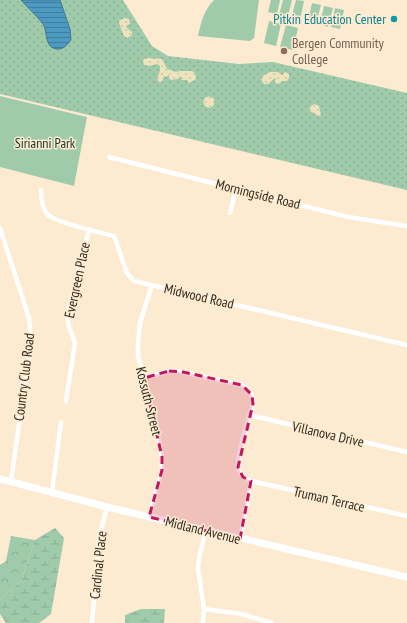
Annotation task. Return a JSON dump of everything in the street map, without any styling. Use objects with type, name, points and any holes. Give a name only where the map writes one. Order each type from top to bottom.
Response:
[{"type":"street","name":"Morningside Road","points":[[109,157],[348,217],[407,226]]},
{"type":"street","points":[[230,213],[236,189]]},
{"type":"street","name":"Midwood Road","points":[[41,190],[43,205],[49,215],[60,221],[114,236],[127,273],[134,281],[407,345]]},
{"type":"street","name":"Country Club Road","points":[[0,228],[29,318],[31,330],[31,341],[11,481]]},
{"type":"street","name":"Evergreen Place","points":[[66,401],[75,343],[69,327],[67,315],[88,229]]},
{"type":"street","name":"Kossuth Street","points":[[149,517],[162,470],[162,457],[155,419],[138,356],[138,334],[152,286]]},
{"type":"street","points":[[144,378],[168,371],[176,371],[242,385],[249,391],[253,399],[238,467],[243,477],[251,481],[240,539]]},
{"type":"street","name":"Villanova Drive","points":[[249,415],[407,452]]},
{"type":"street","points":[[52,492],[61,422]]},
{"type":"street","name":"Midland Avenue","points":[[0,479],[206,531],[407,577]]},
{"type":"street","name":"Truman Terrace","points":[[251,481],[407,516]]},
{"type":"street","name":"Cardinal Place","points":[[92,623],[99,539],[107,507]]},
{"type":"street","points":[[203,623],[204,609],[198,568],[200,553],[206,531]]},
{"type":"street","points":[[204,609],[241,614],[272,623]]},
{"type":"highlighted area","points":[[169,371],[183,372],[242,385],[252,395],[253,404],[238,467],[243,477],[251,481],[240,539],[149,517],[162,470],[162,457],[144,378]]},
{"type":"green space","points":[[0,0],[123,0],[152,46],[168,56],[239,64],[273,62],[407,93],[407,190],[0,94]]},
{"type":"green space","points":[[214,0],[259,0],[254,38],[250,41],[198,36],[203,16]]},
{"type":"green space","points":[[271,0],[280,0],[277,14],[268,12]]},
{"type":"green space","points":[[283,0],[292,0],[288,17],[279,15]]},
{"type":"green space","points":[[296,0],[304,1],[300,20],[291,18]]},
{"type":"green space","points":[[312,3],[321,5],[316,24],[308,22]]},
{"type":"green space","points":[[324,6],[333,8],[328,27],[320,24]]},
{"type":"green space","points":[[335,8],[344,10],[340,29],[331,27]]},
{"type":"green space","points":[[269,21],[281,24],[276,46],[264,43]]},
{"type":"green space","points":[[286,25],[298,28],[293,50],[280,47]]},
{"type":"green space","name":"Sirianni Park","points":[[0,96],[87,117],[74,186],[0,167]]},
{"type":"green space","points":[[55,528],[64,538],[51,614],[39,623],[6,623],[0,614],[0,600],[21,581],[35,540]]},
{"type":"green space","points":[[11,536],[35,540],[21,581],[0,600],[0,565],[6,561]]},
{"type":"green space","points":[[141,609],[165,609],[164,623],[125,623],[125,615]]},
{"type":"sand","points":[[124,18],[129,19],[130,24],[126,27],[132,32],[132,35],[127,38],[124,36],[119,23],[119,21]]},
{"type":"sand","points":[[147,58],[162,59],[167,69],[176,72],[192,71],[195,73],[196,79],[189,83],[187,80],[182,80],[180,76],[178,79],[171,80],[169,75],[166,77],[164,76],[162,82],[159,82],[157,79],[160,66],[157,64],[149,66],[144,65],[143,61]]},
{"type":"sand","points":[[270,72],[278,72],[282,75],[285,72],[289,74],[289,78],[287,81],[283,81],[278,84],[274,82],[276,79],[275,78],[268,84],[264,84],[261,79],[264,75]]},
{"type":"sand","points":[[207,97],[211,97],[213,98],[213,106],[207,107],[204,104],[204,100]]},
{"type":"sand","points":[[314,104],[319,106],[321,115],[319,116],[309,110]]},
{"type":"water","points":[[21,0],[60,0],[70,29],[71,40],[67,45],[58,49],[50,46],[47,40],[45,27]]},
{"type":"place","name":"Pitkin Education Center","points":[[394,19]]},
{"type":"place","name":"Bergen Community College","points":[[284,51]]}]
